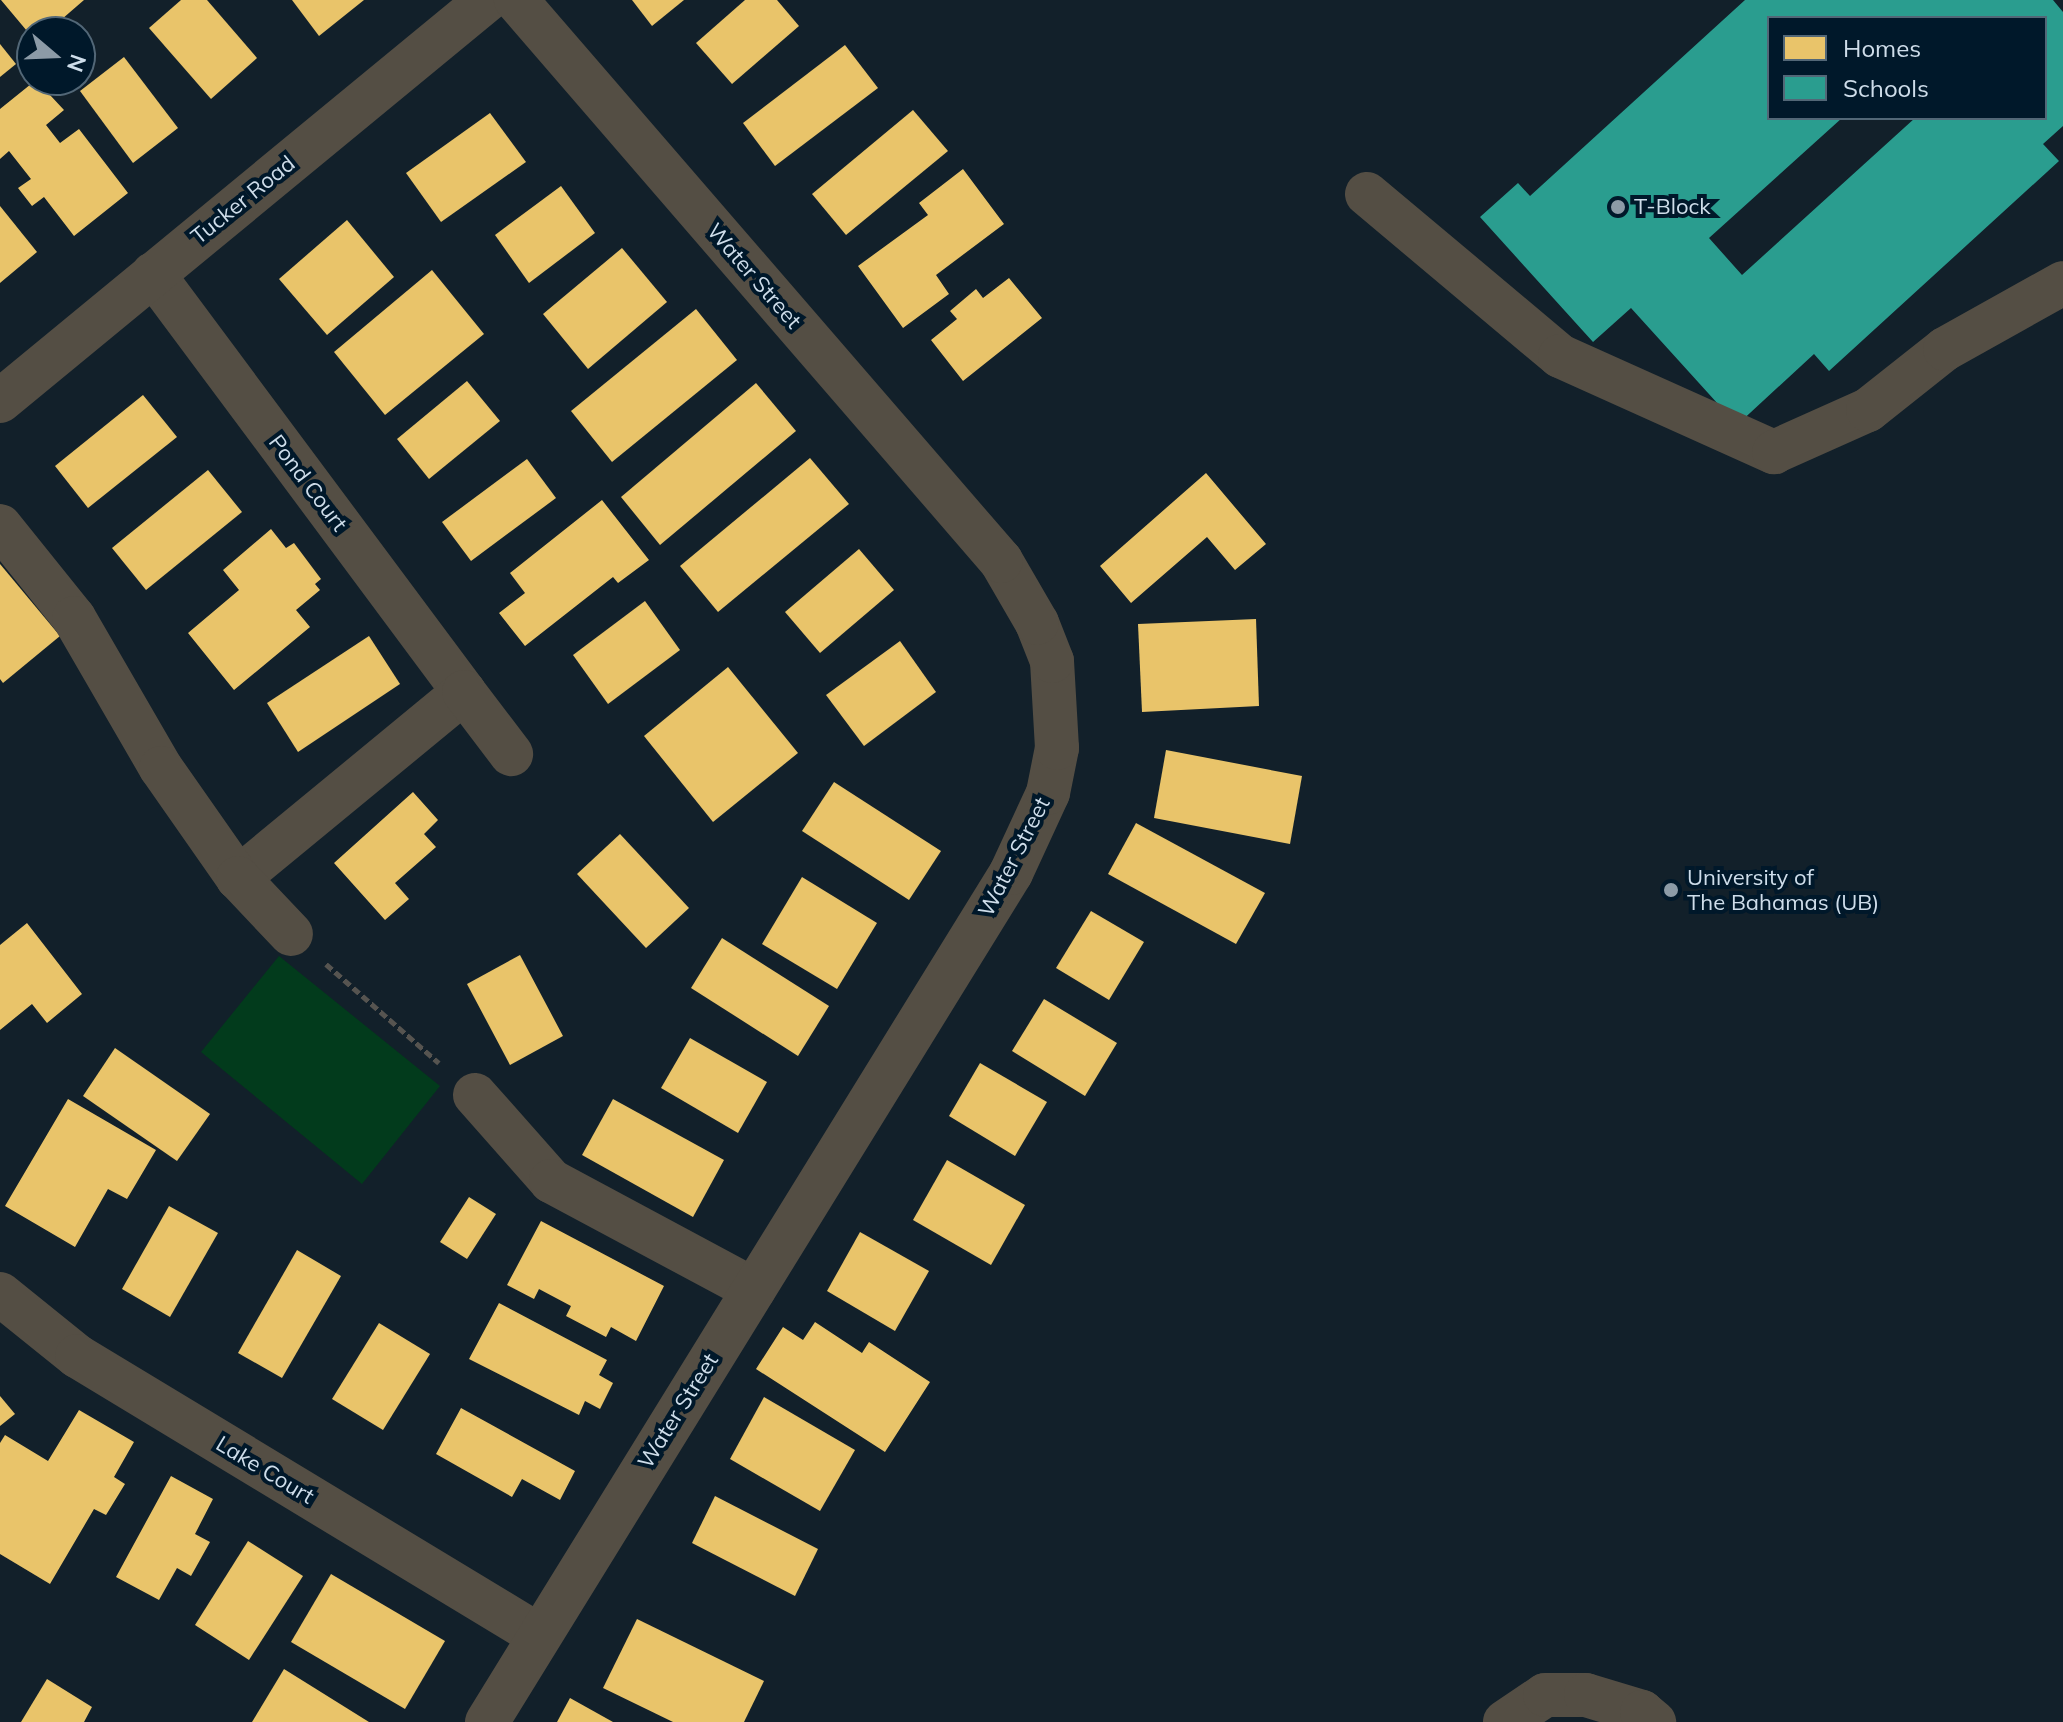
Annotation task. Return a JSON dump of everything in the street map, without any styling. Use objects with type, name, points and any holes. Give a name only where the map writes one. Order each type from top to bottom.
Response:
[{"type":"street","name":"Tucker Road","points":[[0,401],[487,0]]},
{"type":"street","name":"Water Street","points":[[487,1722],[1036,825],[1057,748],[1052,661],[1037,623],[1001,561],[516,0]]},
{"type":"street","points":[[1367,194],[1560,356],[1774,452],[1868,410],[1945,349],[2063,283]]},
{"type":"street","name":"Pond Court","points":[[153,274],[511,754]]},
{"type":"street","points":[[0,526],[74,618],[161,768],[238,878],[291,934]]},
{"type":"street","points":[[238,878],[464,692]]},
{"type":"street","points":[[475,1095],[551,1181],[754,1290]]},
{"type":"street","name":"Lake Court","points":[[0,1294],[77,1356],[538,1635]]},
{"type":"street","points":[[1505,1722],[1545,1695],[1586,1695],[1642,1712],[1654,1722]]},
{"type":"path","points":[[291,934],[475,1095]]},
{"type":"green space","points":[[279,956],[440,1086],[362,1184],[201,1052]]},
{"type":"building: Homes","points":[[1,0],[84,0],[66,16],[16,18]]},
{"type":"building: Homes","points":[[181,0],[207,0],[257,58],[211,99],[149,28]]},
{"type":"building: Homes","points":[[292,0],[364,0],[319,36]]},
{"type":"building: Homes","points":[[632,0],[684,0],[652,26]]},
{"type":"building: Homes","points":[[745,0],[777,0],[799,26],[732,84],[696,43]]},
{"type":"building: Homes","points":[[0,44],[16,64],[0,77]]},
{"type":"building: Homes","points":[[845,45],[878,88],[775,166],[743,123]]},
{"type":"building: Homes","points":[[124,57],[178,128],[133,163],[84,96],[96,96],[96,79]]},
{"type":"building: Homes","points":[[16,96],[51,96],[64,110],[46,125],[60,143],[79,129],[128,193],[74,236],[44,197],[32,206],[18,188],[31,179],[9,151],[0,159],[0,109]]},
{"type":"building: Homes","points":[[913,110],[948,151],[846,235],[812,194]]},
{"type":"building: Homes","points":[[490,113],[526,162],[441,222],[406,173]]},
{"type":"building: Homes","points":[[963,169],[1004,224],[936,275],[949,294],[903,328],[858,266],[928,215],[919,203]]},
{"type":"building: Homes","points":[[561,186],[595,233],[529,283],[495,235]]},
{"type":"building: Homes","points":[[0,206],[37,252],[0,283]]},
{"type":"building: Homes","points":[[347,220],[394,277],[327,335],[279,279]]},
{"type":"building: Homes","points":[[622,248],[667,302],[588,369],[543,314]]},
{"type":"building: Homes","points":[[432,270],[484,334],[385,415],[334,352]]},
{"type":"building: Homes","points":[[1009,278],[1042,318],[963,381],[931,340],[957,319],[950,311],[976,289],[983,298]]},
{"type":"building: Homes","points":[[696,309],[737,360],[612,462],[571,411]]},
{"type":"building: Homes","points":[[467,381],[500,421],[429,479],[397,439]]},
{"type":"building: Homes","points":[[756,383],[796,431],[660,545],[621,497]]},
{"type":"building: Homes","points":[[143,395],[177,437],[88,508],[55,466]]},
{"type":"building: Homes","points":[[810,458],[849,504],[718,612],[680,566]]},
{"type":"building: Homes","points":[[527,459],[556,498],[471,561],[442,522]]},
{"type":"building: Homes","points":[[208,470],[242,512],[146,590],[112,548]]},
{"type":"building: Homes","points":[[1206,473],[1266,544],[1235,570],[1207,537],[1131,603],[1100,566]]},
{"type":"building: Homes","points":[[602,500],[649,560],[618,583],[613,577],[525,646],[499,613],[525,593],[510,573]]},
{"type":"building: Homes","points":[[271,529],[286,548],[294,543],[321,579],[315,584],[320,590],[296,610],[310,627],[234,690],[188,633],[239,590],[223,570]]},
{"type":"building: Homes","points":[[859,549],[894,590],[820,653],[785,612]]},
{"type":"building: Homes","points":[[0,564],[60,636],[3,683],[0,679]]},
{"type":"building: Homes","points":[[645,601],[680,650],[608,704],[573,655]]},
{"type":"building: Homes","points":[[1256,619],[1259,706],[1142,712],[1138,624]]},
{"type":"building: Homes","points":[[369,636],[400,684],[298,752],[267,703]]},
{"type":"building: Homes","points":[[900,641],[936,692],[864,746],[826,695]]},
{"type":"building: Homes","points":[[728,667],[798,753],[713,822],[644,736]]},
{"type":"building: Homes","points":[[1166,750],[1302,776],[1290,844],[1154,818]]},
{"type":"building: Homes","points":[[834,782],[941,851],[909,900],[802,831]]},
{"type":"building: Homes","points":[[413,792],[438,820],[424,834],[436,847],[395,883],[409,899],[385,920],[334,863]]},
{"type":"building: Homes","points":[[1136,823],[1265,893],[1236,944],[1108,874]]},
{"type":"building: Homes","points":[[620,834],[689,908],[646,948],[577,874]]},
{"type":"building: Homes","points":[[802,877],[877,923],[837,989],[762,944]]},
{"type":"building: Homes","points":[[1091,911],[1144,942],[1109,1000],[1056,968]]},
{"type":"building: Homes","points":[[27,923],[82,994],[47,1023],[32,1004],[0,1030],[0,945]]},
{"type":"building: Homes","points":[[722,938],[829,1006],[798,1056],[691,988]]},
{"type":"building: Homes","points":[[520,955],[563,1036],[510,1065],[467,984]]},
{"type":"building: Homes","points":[[1044,999],[1117,1043],[1085,1096],[1012,1051]]},
{"type":"building: Homes","points":[[690,1038],[767,1082],[738,1133],[661,1088]]},
{"type":"building: Homes","points":[[115,1048],[210,1114],[177,1161],[83,1096]]},
{"type":"building: Homes","points":[[980,1063],[1047,1102],[1015,1156],[949,1116]]},
{"type":"building: Homes","points":[[68,1099],[156,1150],[127,1199],[108,1189],[75,1247],[5,1206]]},
{"type":"building: Homes","points":[[613,1099],[724,1160],[693,1217],[582,1155]]},
{"type":"building: Homes","points":[[947,1160],[1025,1205],[991,1265],[913,1220]]},
{"type":"building: Homes","points":[[469,1197],[496,1214],[467,1259],[440,1242]]},
{"type":"building: Homes","points":[[169,1206],[218,1233],[170,1317],[122,1289]]},
{"type":"building: Homes","points":[[541,1221],[664,1286],[636,1341],[611,1327],[606,1337],[566,1316],[571,1306],[539,1289],[534,1299],[507,1285]]},
{"type":"building: Homes","points":[[860,1232],[929,1271],[895,1331],[827,1291]]},
{"type":"building: Homes","points":[[297,1250],[341,1276],[282,1378],[238,1353]]},
{"type":"building: Homes","points":[[499,1303],[607,1360],[599,1375],[613,1383],[600,1409],[585,1401],[579,1415],[469,1359]]},
{"type":"building: Homes","points":[[815,1322],[862,1353],[869,1342],[930,1382],[885,1452],[756,1369],[783,1327],[803,1340]]},
{"type":"building: Homes","points":[[379,1323],[430,1354],[383,1430],[332,1399]]},
{"type":"building: Homes","points":[[0,1396],[15,1414],[0,1426]]},
{"type":"building: Homes","points":[[764,1397],[855,1450],[820,1511],[730,1459]]},
{"type":"building: Homes","points":[[461,1408],[575,1471],[560,1500],[522,1479],[512,1497],[436,1454]]},
{"type":"building: Homes","points":[[79,1410],[134,1442],[114,1477],[125,1484],[106,1515],[94,1509],[50,1584],[0,1554],[0,1443],[5,1435],[48,1461]]},
{"type":"building: Homes","points":[[171,1476],[213,1499],[195,1534],[210,1542],[191,1576],[177,1568],[159,1600],[116,1577]]},
{"type":"building: Homes","points":[[715,1496],[818,1549],[795,1596],[692,1543]]},
{"type":"building: Homes","points":[[248,1541],[303,1576],[249,1660],[195,1625]]},
{"type":"building: Homes","points":[[331,1574],[445,1641],[405,1709],[291,1642]]},
{"type":"building: Homes","points":[[637,1619],[764,1681],[744,1722],[673,1722],[603,1688]]},
{"type":"building: Homes","points":[[284,1669],[369,1722],[252,1722]]},
{"type":"building: Homes","points":[[47,1679],[92,1707],[84,1722],[21,1722]]},
{"type":"building: Homes","points":[[570,1698],[613,1722],[557,1722]]},
{"type":"building: Schools","name":"T-Block","points":[[1745,0],[2053,0],[2063,12],[2063,126],[2043,144],[2059,161],[1829,371],[1814,354],[1737,425],[1631,308],[1593,342],[1480,217],[1518,183],[1530,196]],"holes":[[[1767,16],[2047,16],[2047,120],[1913,120],[1742,275],[1709,238],[1840,120],[1767,120]]]},
{"type":"place","name":"T-Block","points":[[1618,207]]},
{"type":"place","name":"University of The Bahamas (UB)","points":[[1671,890]]}]
